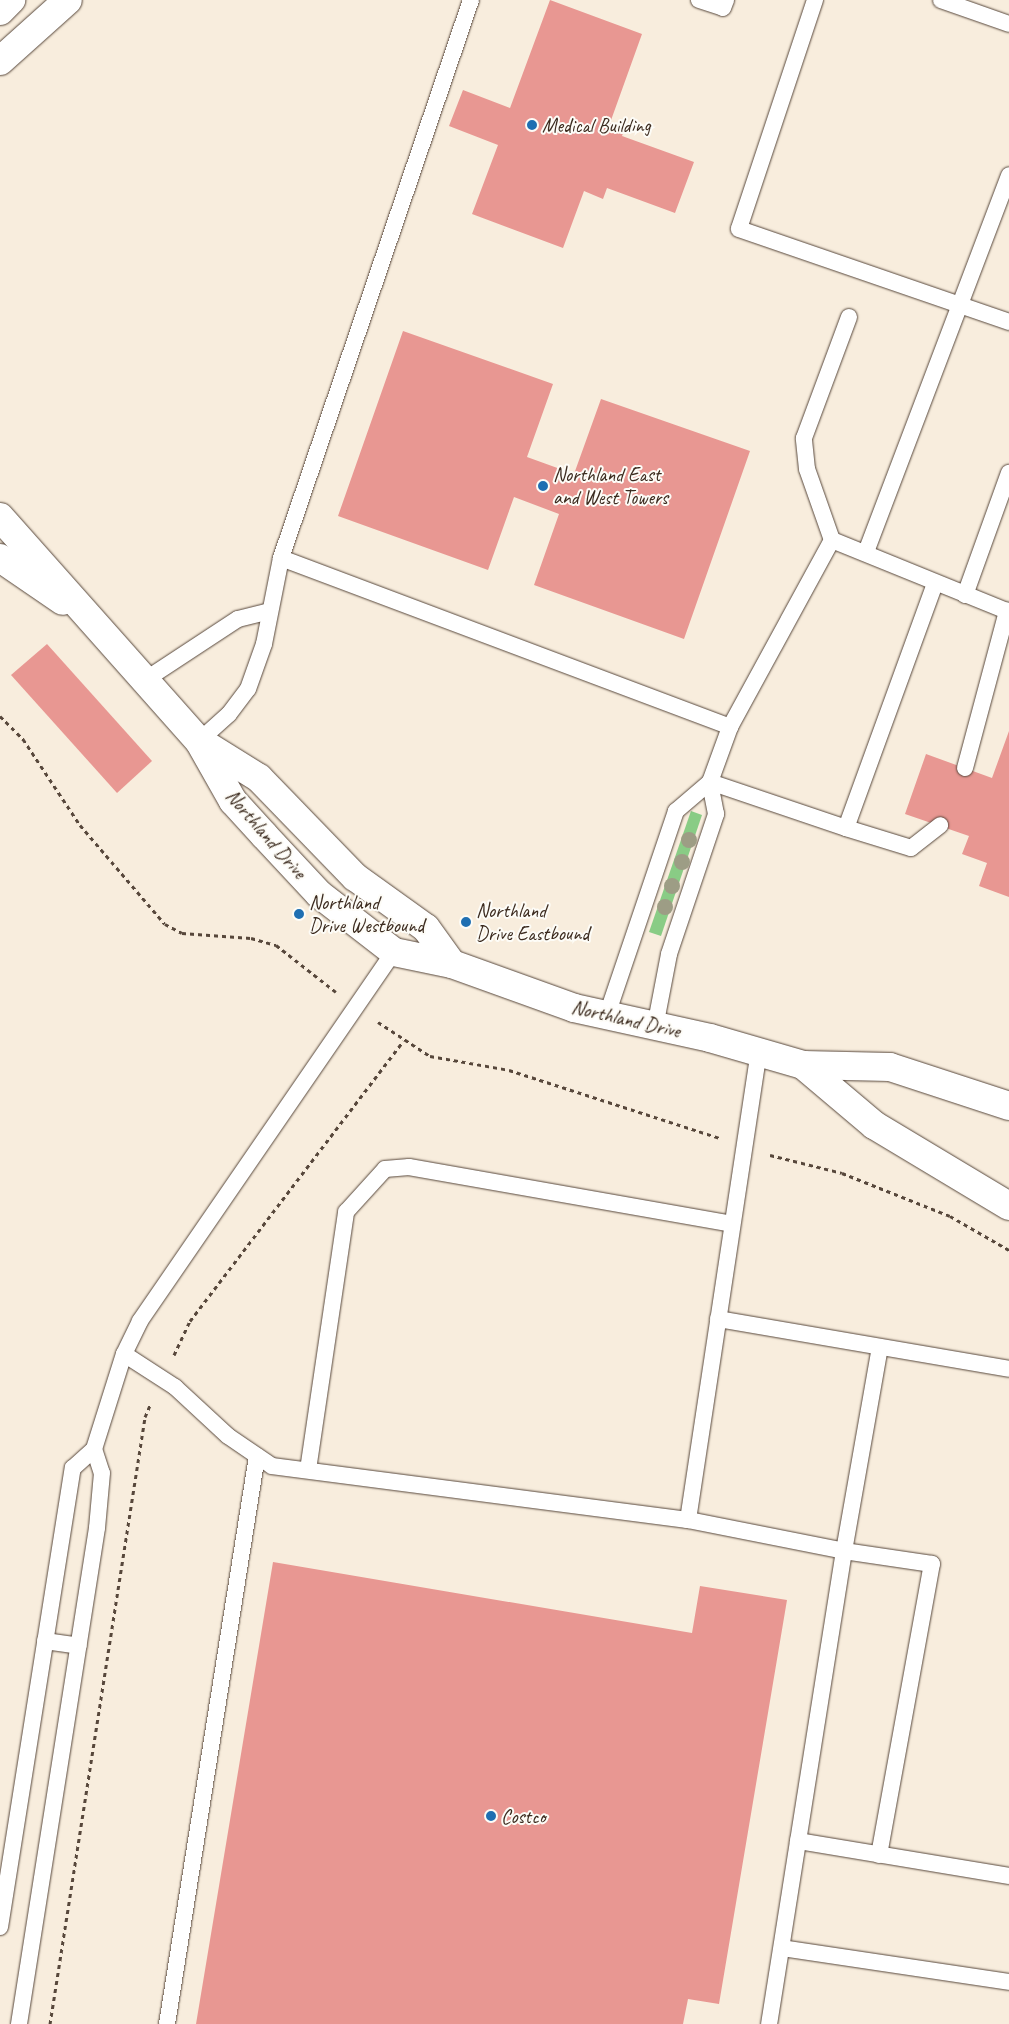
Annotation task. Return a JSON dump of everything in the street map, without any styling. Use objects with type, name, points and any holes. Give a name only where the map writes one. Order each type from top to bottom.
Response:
[{"type":"main road","points":[[0,11],[11,0]]},
{"type":"main road","points":[[0,61],[68,0]]},
{"type":"main road","name":"Northland Drive","points":[[0,517],[199,741],[233,801],[264,836],[319,894],[394,952],[452,964],[521,992],[654,1027],[759,1051],[803,1065],[890,1067],[1009,1106]]},
{"type":"main road","name":"Northland Drive","points":[[0,558],[95,624]]},
{"type":"main road","name":"Northland Drive","points":[[199,741],[259,778],[355,877],[426,928],[452,964]]},
{"type":"main road","name":"Northland Drive","points":[[803,1065],[874,1125],[1009,1206]]},
{"type":"lane","points":[[199,741],[229,714],[248,689],[264,644],[281,558],[471,0]]},
{"type":"lane","points":[[699,0],[723,8],[726,0]]},
{"type":"lane","points":[[815,0],[739,229],[1009,322]]},
{"type":"lane","points":[[942,0],[1009,24]]},
{"type":"lane","points":[[866,552],[1009,175]]},
{"type":"lane","points":[[607,1015],[676,811],[710,782],[730,727],[832,540],[807,469],[804,438],[849,317]]},
{"type":"lane","points":[[965,595],[1009,473]]},
{"type":"lane","points":[[832,540],[866,552],[935,583],[1008,612],[965,768]]},
{"type":"lane","points":[[281,558],[730,727]]},
{"type":"lane","points":[[846,828],[935,583]]},
{"type":"lane","points":[[145,680],[238,619],[269,611]]},
{"type":"lane","points":[[710,782],[911,848],[940,826]]},
{"type":"lane","points":[[654,1027],[669,954],[716,814],[710,782]]},
{"type":"lane","points":[[0,1927],[73,1468],[94,1449],[124,1354],[140,1321],[394,952]]},
{"type":"lane","points":[[688,1520],[759,1051]]},
{"type":"lane","points":[[308,1470],[346,1212],[385,1169],[410,1167],[732,1224]]},
{"type":"lane","points":[[718,1319],[1009,1369]]},
{"type":"lane","points":[[770,2024],[844,1551],[880,1347]]},
{"type":"lane","points":[[124,1354],[163,1379],[257,1456],[272,1466],[688,1520],[844,1551],[932,1564],[879,1855]]},
{"type":"lane","points":[[19,2024],[79,1646],[102,1473],[94,1449]]},
{"type":"lane","points":[[167,2024],[257,1456]]},
{"type":"lane","points":[[45,1641],[79,1646]]},
{"type":"lane","points":[[798,1841],[1009,1876]]},
{"type":"lane","points":[[782,1948],[1009,1982]]},
{"type":"path","points":[[0,716],[23,739],[80,825],[165,924],[182,932],[251,938],[276,945],[320,980]]},
{"type":"path","points":[[387,1029],[403,1041],[430,1056],[509,1070],[723,1139]]},
{"type":"path","points":[[50,2024],[144,1417],[190,1322],[403,1041]]},
{"type":"path","points":[[767,1154],[842,1173],[950,1216],[1009,1250]]},
{"type":"green space","points":[[691,811],[702,815],[661,936],[649,932]]},
{"type":"building","name":"Medical Building","points":[[550,0],[642,34],[610,123],[625,128],[622,136],[694,162],[675,213],[607,188],[603,199],[584,191],[563,248],[472,214],[498,145],[449,126],[463,90],[510,108]]},
{"type":"building","name":"Northland East and West Towers","points":[[403,331],[553,384],[527,457],[574,474],[601,399],[750,451],[684,639],[534,585],[559,514],[514,497],[488,570],[338,516]]},
{"type":"building","points":[[47,644],[152,761],[117,793],[11,675]]},
{"type":"building","points":[[1009,731],[1009,897],[979,886],[987,863],[962,854],[969,836],[905,814],[926,754],[992,778]]},
{"type":"building","name":"Costco","points":[[273,1562],[692,1633],[700,1586],[787,1600],[719,2004],[688,1999],[683,2024],[196,2024]]},
{"type":"place","name":"Medical Building","points":[[532,125]]},
{"type":"place","name":"Northland East and West Towers","points":[[543,486]]},
{"type":"place","name":"Northland Drive Westbound","points":[[299,914]]},
{"type":"place","name":"Northland Drive Eastbound","points":[[466,922]]},
{"type":"place","name":"Costco","points":[[491,1816]]}]
